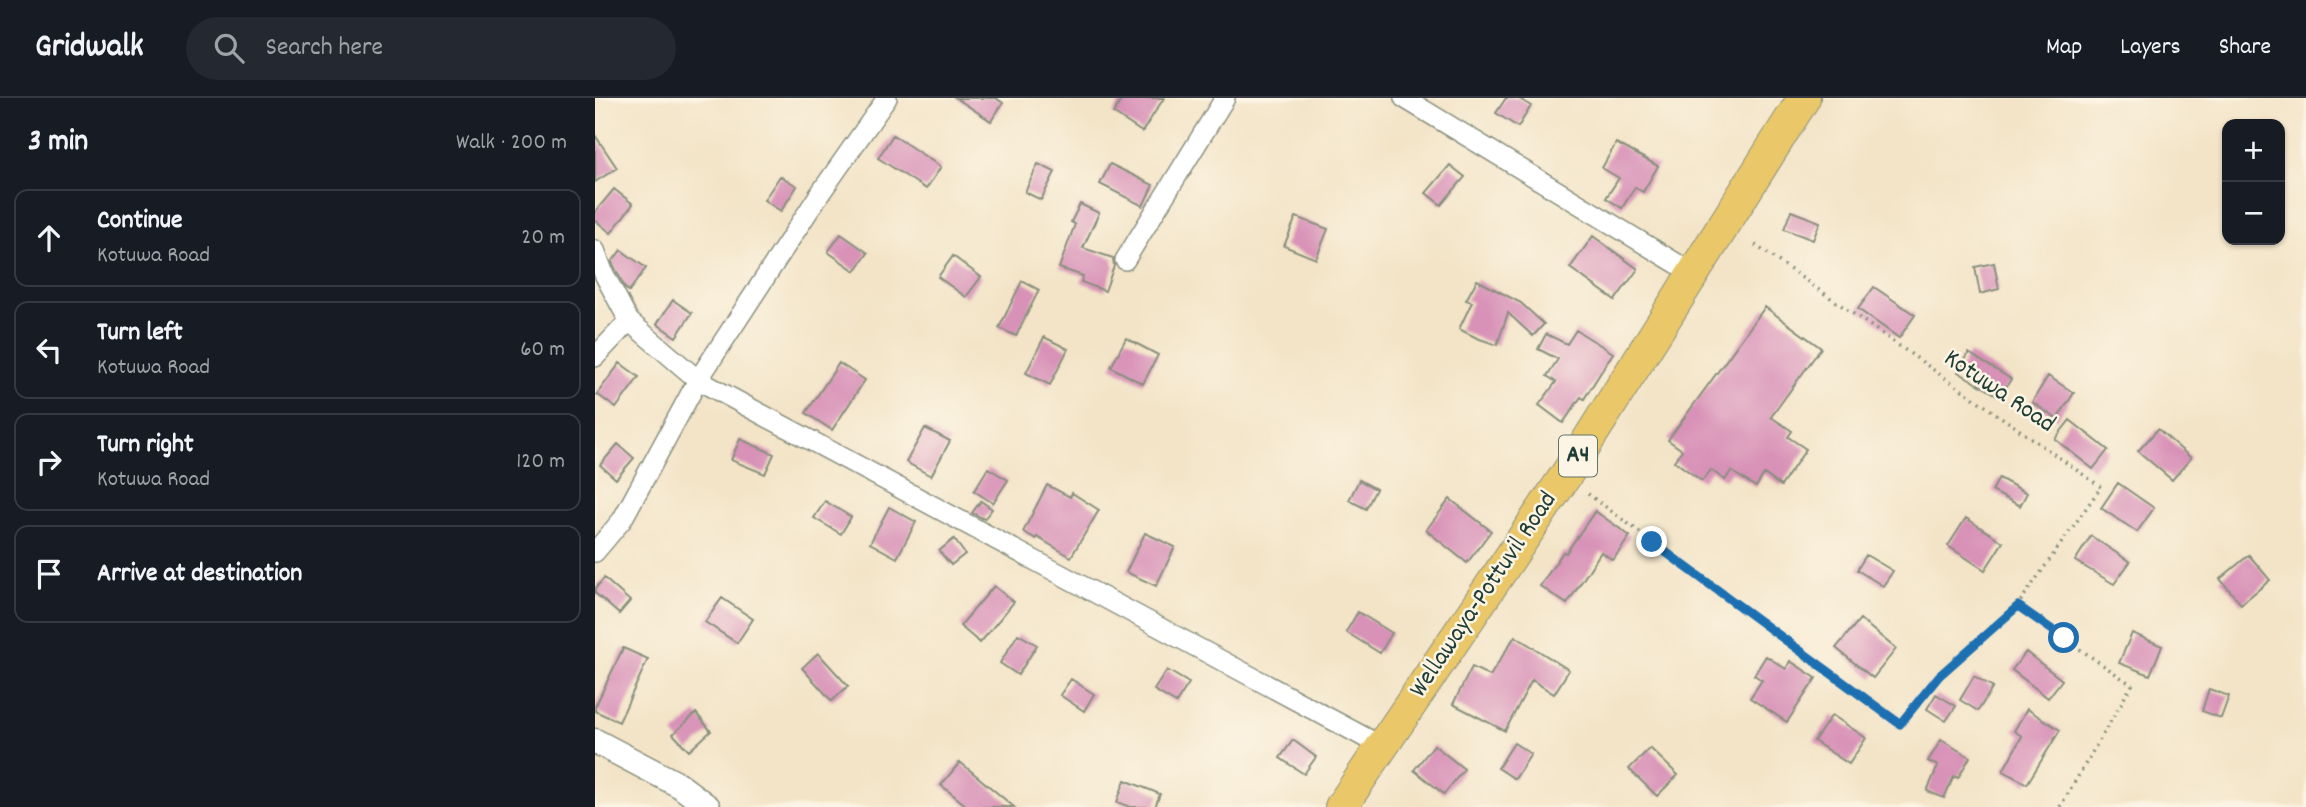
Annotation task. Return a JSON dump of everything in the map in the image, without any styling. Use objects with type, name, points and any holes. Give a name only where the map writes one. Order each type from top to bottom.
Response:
[{"type":"highway","name":"Wellawaya-Pottuvil Road","points":[[1341,807],[1568,472],[1804,98]]},
{"type":"street","points":[[595,552],[622,520],[698,380],[819,195],[887,98]]},
{"type":"street","points":[[1125,260],[1225,98]]},
{"type":"street","points":[[1404,98],[1694,274]]},
{"type":"street","points":[[595,250],[604,274],[629,321],[698,380],[1381,746]]},
{"type":"street","points":[[595,358],[629,321]]},
{"type":"street","points":[[595,741],[679,785],[708,807]]},
{"type":"path","name":"Kotuwa Road","points":[[1588,494],[1775,635],[1900,724],[1939,676],[2018,606],[2101,487],[1755,245]]},
{"type":"path","points":[[2018,606],[2132,685],[2060,807]]},
{"type":"building","points":[[956,98],[996,98],[1003,103],[991,121]]},
{"type":"building","points":[[1123,98],[1164,98],[1142,132],[1113,113]]},
{"type":"building","points":[[1506,98],[1518,98],[1531,106],[1518,127],[1496,113]]},
{"type":"building","points":[[595,135],[617,168],[595,182]]},
{"type":"building","points":[[893,135],[941,167],[926,189],[878,158]]},
{"type":"building","points":[[1616,143],[1658,166],[1643,192],[1635,187],[1622,208],[1606,198],[1619,178],[1602,168]]},
{"type":"building","points":[[1038,164],[1055,172],[1041,200],[1025,192]]},
{"type":"building","points":[[1110,164],[1153,185],[1143,206],[1100,184]]},
{"type":"building","points":[[1450,165],[1465,177],[1441,205],[1426,193]]},
{"type":"building","points":[[780,176],[797,186],[781,211],[764,200]]},
{"type":"building","points":[[614,189],[633,204],[611,233],[595,220],[595,212]]},
{"type":"building","points":[[1080,204],[1099,213],[1083,248],[1113,258],[1114,266],[1105,291],[1081,282],[1083,276],[1059,268],[1075,224],[1071,222]]},
{"type":"building","points":[[1791,211],[1820,222],[1813,240],[1784,229]]},
{"type":"building","points":[[1296,217],[1328,229],[1316,259],[1284,246]]},
{"type":"building","points":[[841,234],[868,253],[855,271],[828,252]]},
{"type":"building","points":[[1593,236],[1638,269],[1615,300],[1570,268]]},
{"type":"building","points":[[621,250],[646,268],[629,291],[612,262]]},
{"type":"building","points":[[953,256],[981,277],[966,297],[938,277]]},
{"type":"building","points":[[1994,263],[1999,289],[1980,294],[1975,267]]},
{"type":"building","points":[[1477,280],[1521,303],[1544,324],[1533,336],[1508,313],[1497,345],[1459,329],[1472,302],[1466,300]]},
{"type":"building","points":[[1022,281],[1039,290],[1016,336],[999,328]]},
{"type":"building","points":[[1874,287],[1915,315],[1899,338],[1858,309]]},
{"type":"building","points":[[673,300],[692,313],[676,337],[657,324]]},
{"type":"building","points":[[1765,307],[1821,348],[1771,417],[1792,431],[1788,437],[1806,449],[1781,486],[1764,474],[1756,487],[1731,471],[1725,480],[1711,470],[1702,481],[1674,461],[1682,450],[1668,440]]},
{"type":"building","points":[[1576,330],[1613,353],[1584,399],[1581,397],[1563,423],[1539,405],[1556,382],[1547,376],[1558,359],[1538,349],[1546,334],[1567,344]]},
{"type":"building","points":[[1044,337],[1068,349],[1050,385],[1026,373]]},
{"type":"building","points":[[1126,338],[1158,355],[1143,384],[1111,367]]},
{"type":"building","points":[[1969,353],[2011,379],[2000,397],[1958,372]]},
{"type":"building","points":[[620,363],[639,377],[616,408],[597,394]]},
{"type":"building","points":[[839,363],[865,380],[832,430],[806,413]]},
{"type":"building","points":[[2048,376],[2074,393],[2057,419],[2032,402]]},
{"type":"building","points":[[2070,420],[2108,450],[2093,469],[2055,439]]},
{"type":"building","points":[[925,428],[950,441],[931,476],[906,462]]},
{"type":"building","points":[[2158,429],[2191,458],[2172,480],[2138,451]]},
{"type":"building","points":[[740,439],[774,454],[765,474],[731,460]]},
{"type":"building","points":[[618,444],[634,458],[616,479],[600,465]]},
{"type":"building","points":[[988,468],[1008,480],[993,503],[974,491]]},
{"type":"building","points":[[1999,478],[2027,493],[2020,506],[1992,491]]},
{"type":"building","points":[[1359,480],[1376,489],[1366,509],[1349,500]]},
{"type":"building","points":[[2118,483],[2154,508],[2137,532],[2101,508]]},
{"type":"building","points":[[1047,485],[1070,497],[1072,493],[1099,510],[1071,557],[1023,532]]},
{"type":"building","points":[[1450,499],[1491,531],[1467,563],[1426,530]]},
{"type":"building","points":[[825,501],[851,517],[841,534],[814,518]]},
{"type":"building","points":[[981,501],[992,509],[984,519],[972,513]]},
{"type":"building","points":[[889,507],[916,522],[897,558],[870,543]]},
{"type":"building","points":[[1595,511],[1630,536],[1613,560],[1601,552],[1567,604],[1540,586]]},
{"type":"building","points":[[1966,518],[2003,542],[1985,570],[1948,546]]},
{"type":"building","points":[[1145,533],[1175,547],[1156,586],[1126,572]]},
{"type":"building","points":[[2091,536],[2130,562],[2114,584],[2075,561]]},
{"type":"building","points":[[954,539],[965,554],[951,565],[939,551]]},
{"type":"building","points":[[1866,555],[1893,571],[1883,586],[1857,570]]},
{"type":"building","points":[[2249,555],[2270,580],[2241,604],[2220,579]]},
{"type":"building","points":[[604,578],[630,601],[619,614],[595,593]]},
{"type":"building","points":[[994,586],[1014,602],[980,643],[960,626]]},
{"type":"building","points":[[722,598],[753,619],[737,643],[705,622]]},
{"type":"building","points":[[1358,612],[1392,633],[1380,653],[1346,632]]},
{"type":"building","points":[[1860,619],[1896,649],[1873,678],[1836,648]]},
{"type":"building","points":[[2132,633],[2162,646],[2150,675],[2119,663]]},
{"type":"building","points":[[1018,634],[1037,645],[1018,675],[1000,663]]},
{"type":"building","points":[[1515,636],[1569,670],[1554,694],[1532,680],[1505,731],[1453,704],[1472,667],[1490,676]]},
{"type":"building","points":[[623,648],[648,659],[619,722],[595,711],[595,707]]},
{"type":"building","points":[[2026,652],[2062,680],[2048,698],[2012,670]]},
{"type":"building","points":[[818,653],[848,686],[832,701],[802,668]]},
{"type":"building","points":[[1766,656],[1786,669],[1790,661],[1816,678],[1787,722],[1750,698],[1762,680],[1754,675]]},
{"type":"building","points":[[1167,670],[1189,683],[1176,703],[1154,690]]},
{"type":"building","points":[[1974,676],[1993,687],[1978,711],[1960,700]]},
{"type":"building","points":[[1071,679],[1094,694],[1084,711],[1060,695]]},
{"type":"building","points":[[2209,689],[2229,696],[2221,718],[2202,711]]},
{"type":"building","points":[[1936,694],[1956,706],[1946,721],[1927,709]]},
{"type":"building","points":[[2027,709],[2060,730],[2027,784],[2003,771],[2022,736],[2014,731]]},
{"type":"building","points":[[696,713],[711,731],[689,751],[673,734]]},
{"type":"building","points":[[1832,715],[1866,738],[1849,764],[1814,741]]},
{"type":"building","points":[[1293,740],[1316,757],[1304,774],[1280,758]]},
{"type":"building","points":[[1941,740],[1970,757],[1958,778],[1954,776],[1944,798],[1927,791],[1938,766],[1928,761]]},
{"type":"building","points":[[1514,743],[1531,754],[1515,779],[1498,768]]},
{"type":"building","points":[[1434,745],[1464,769],[1444,794],[1414,770]]},
{"type":"building","points":[[1650,748],[1678,775],[1657,796],[1629,769]]},
{"type":"building","points":[[960,762],[1014,807],[968,807],[941,785]]},
{"type":"building","points":[[1125,780],[1160,794],[1155,807],[1130,807],[1117,802]]},
{"type":"route","points":[[1652,542],[1775,635],[1900,724],[1939,676],[2018,606],[2064,638]]}]
